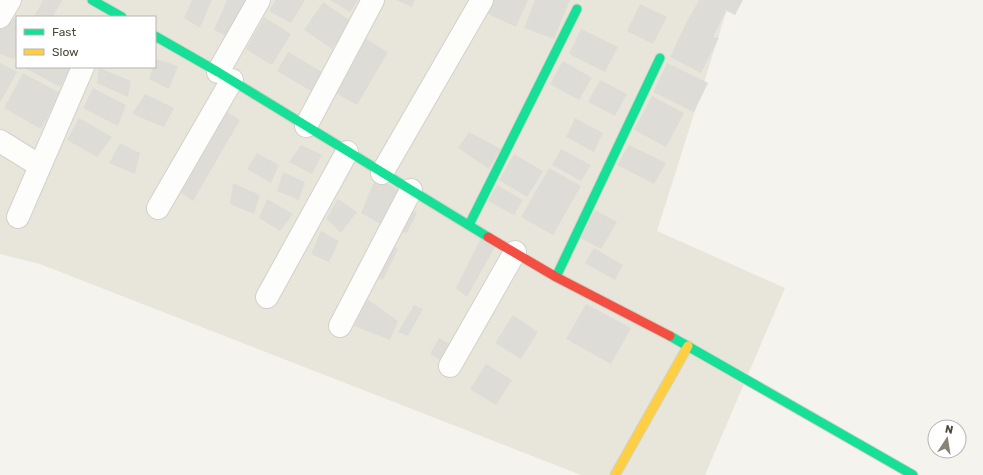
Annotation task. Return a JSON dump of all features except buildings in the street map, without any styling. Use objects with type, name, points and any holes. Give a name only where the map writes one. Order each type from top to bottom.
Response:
[{"type":"street","points":[[0,17],[10,0]]},
{"type":"street","points":[[158,208],[225,76],[259,0]]},
{"type":"street","points":[[306,126],[373,0]]},
{"type":"street","points":[[382,173],[482,0]]},
{"type":"street","points":[[469,225],[577,9]]},
{"type":"street","points":[[156,37],[225,76],[347,152],[556,277],[688,346],[913,475]]},
{"type":"street","points":[[556,277],[660,58]]},
{"type":"street","points":[[18,217],[83,68]]},
{"type":"street","points":[[0,141],[40,166]]},
{"type":"street","points":[[267,297],[347,152]]},
{"type":"street","points":[[340,326],[411,190]]},
{"type":"street","points":[[450,366],[515,252]]},
{"type":"street","points":[[615,475],[688,346]]},
{"type":"shaded area","points":[[0,0],[730,0],[657,231],[785,288],[705,475],[581,475],[40,264],[0,254]]},
{"type":"traffic: fast","points":[[92,0],[120,16]]},
{"type":"traffic: fast","points":[[469,225],[577,9]]},
{"type":"traffic: fast","points":[[156,37],[218,72],[488,237]]},
{"type":"traffic: fast","points":[[556,277],[660,58]]},
{"type":"traffic: fast","points":[[670,336],[913,475]]},
{"type":"traffic: slow","points":[[615,475],[688,346]]},
{"type":"traffic: jam","points":[[488,237],[556,277],[670,336]]}]
